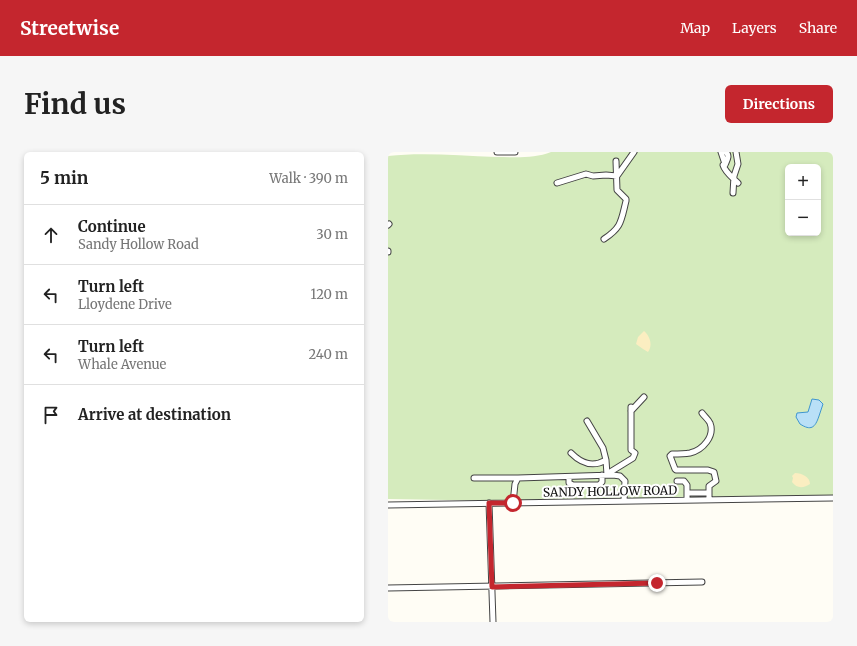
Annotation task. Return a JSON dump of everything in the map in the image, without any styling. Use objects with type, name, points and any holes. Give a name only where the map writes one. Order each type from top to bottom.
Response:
[{"type":"street","points":[[497,152],[514,152]]},
{"type":"street","points":[[617,176],[634,152]]},
{"type":"street","points":[[721,152],[725,164]]},
{"type":"street","points":[[726,152],[728,159],[722,167],[738,183]]},
{"type":"street","points":[[733,193],[734,179],[738,164],[736,152]]},
{"type":"street","points":[[604,238],[616,231],[619,226],[626,201],[626,199],[617,190],[616,161]]},
{"type":"street","points":[[557,184],[586,174],[593,176],[606,174],[617,176]]},
{"type":"street","points":[[605,475],[633,458],[635,453],[631,450],[631,409],[644,397]]},
{"type":"street","points":[[702,413],[710,423],[711,434],[708,440],[692,453],[672,454],[670,456],[676,470],[713,471],[716,476],[716,481],[709,486],[709,499]]},
{"type":"street","points":[[569,477],[569,483],[573,485],[599,485],[605,475],[606,460],[603,448],[587,421]]},
{"type":"street","points":[[571,453],[586,464],[601,463],[606,460]]},
{"type":"street","points":[[474,478],[605,475],[620,476],[625,481],[624,500]]},
{"type":"street","points":[[513,503],[515,484],[518,478]]},
{"type":"street","points":[[677,481],[684,481],[687,485],[687,500]]},
{"type":"street","points":[[687,493],[709,493]]},
{"type":"street","name":"SANDY HOLLOW ROAD","points":[[388,505],[624,500],[833,498]]},
{"type":"street","points":[[489,503],[493,622]]},
{"type":"street","points":[[388,588],[702,582]]},
{"type":"green space","points":[[551,152],[833,152],[833,495],[513,501],[388,499],[388,156],[428,154],[496,157],[538,156]]},
{"type":"sand","points":[[644,331],[648,335],[650,341],[650,349],[648,352],[636,344],[638,337]]},
{"type":"sand","points":[[795,473],[805,476],[809,479],[810,484],[803,487],[796,486],[792,482],[792,476]]},
{"type":"water","points":[[812,399],[819,400],[823,404],[816,423],[810,428],[800,424],[796,417],[797,413],[808,412]]},
{"type":"route","points":[[513,503],[489,503],[492,587],[657,583]]}]
